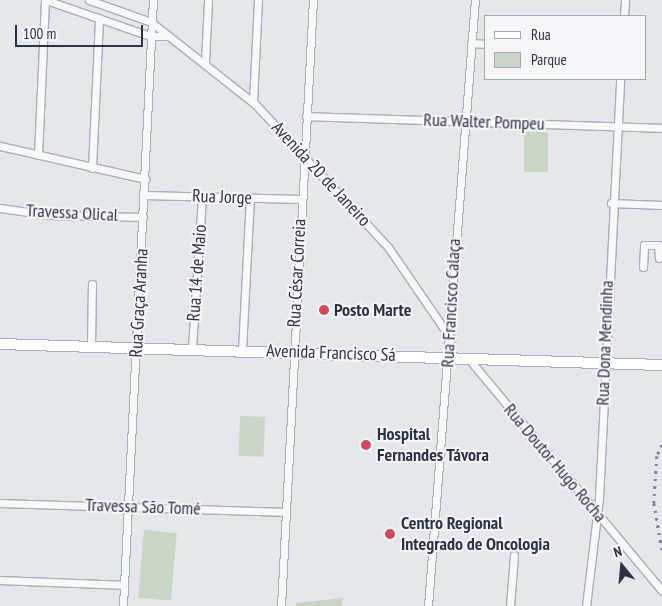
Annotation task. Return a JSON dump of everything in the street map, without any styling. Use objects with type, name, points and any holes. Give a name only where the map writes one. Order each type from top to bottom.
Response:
[{"type":"main road","name":"Avenida Francisco Sá","points":[[0,344],[192,348],[662,365]]},
{"type":"street","points":[[38,155],[45,0],[150,36],[165,36]]},
{"type":"street","name":"Avenida 20 de Janeiro","points":[[89,0],[151,22],[165,36],[205,62],[253,102],[302,150],[388,247],[451,339]]},
{"type":"street","name":"Rua Graça Aranha","points":[[123,606],[153,0]]},
{"type":"street","points":[[205,62],[208,0]]},
{"type":"street","points":[[253,102],[258,0]]},
{"type":"street","name":"Rua César Correia","points":[[281,606],[302,150],[306,116],[313,0]]},
{"type":"street","name":"Rua Francisco Calaça","points":[[428,606],[450,358],[475,0]]},
{"type":"street","points":[[624,15],[625,0]]},
{"type":"street","points":[[92,168],[99,18]]},
{"type":"street","points":[[472,43],[484,44]]},
{"type":"street","name":"Rua Dona Mendinha","points":[[586,606],[596,511],[620,80]]},
{"type":"street","name":"Rua Walter Pompeu","points":[[306,116],[662,128]]},
{"type":"street","points":[[0,146],[145,179]]},
{"type":"street","name":"Rua Jorge","points":[[144,195],[301,199]]},
{"type":"street","name":"Rua 14 de Maio","points":[[192,348],[202,197]]},
{"type":"street","points":[[242,350],[250,198]]},
{"type":"street","points":[[612,203],[662,205]]},
{"type":"street","name":"Travessa Olical","points":[[0,208],[50,215],[143,217]]},
{"type":"street","points":[[643,267],[644,245],[658,245],[659,258]]},
{"type":"street","points":[[91,346],[92,284]]},
{"type":"street","name":"Rua Doutor Hugo Rocha","points":[[468,358],[662,591]]},
{"type":"street","name":"Travessa São Tomé","points":[[0,503],[286,512]]},
{"type":"street","points":[[510,606],[514,556]]},
{"type":"street","points":[[0,580],[124,585]]},
{"type":"green space","points":[[524,132],[548,132],[548,172],[524,172]]},
{"type":"green space","points":[[240,416],[265,417],[264,457],[239,456]]},
{"type":"green space","points":[[144,530],[177,533],[171,601],[138,598]]},
{"type":"green space","points":[[343,598],[342,606],[296,606],[296,603]]},
{"type":"railway","points":[[662,445],[657,456],[654,503],[662,550]]},
{"type":"place","name":"Posto Marte","points":[[324,310]]},
{"type":"place","name":"Hospital Fernandes Távora","points":[[366,445]]},
{"type":"place","name":"Centro Regional Integrado de Oncologia","points":[[390,534]]}]
